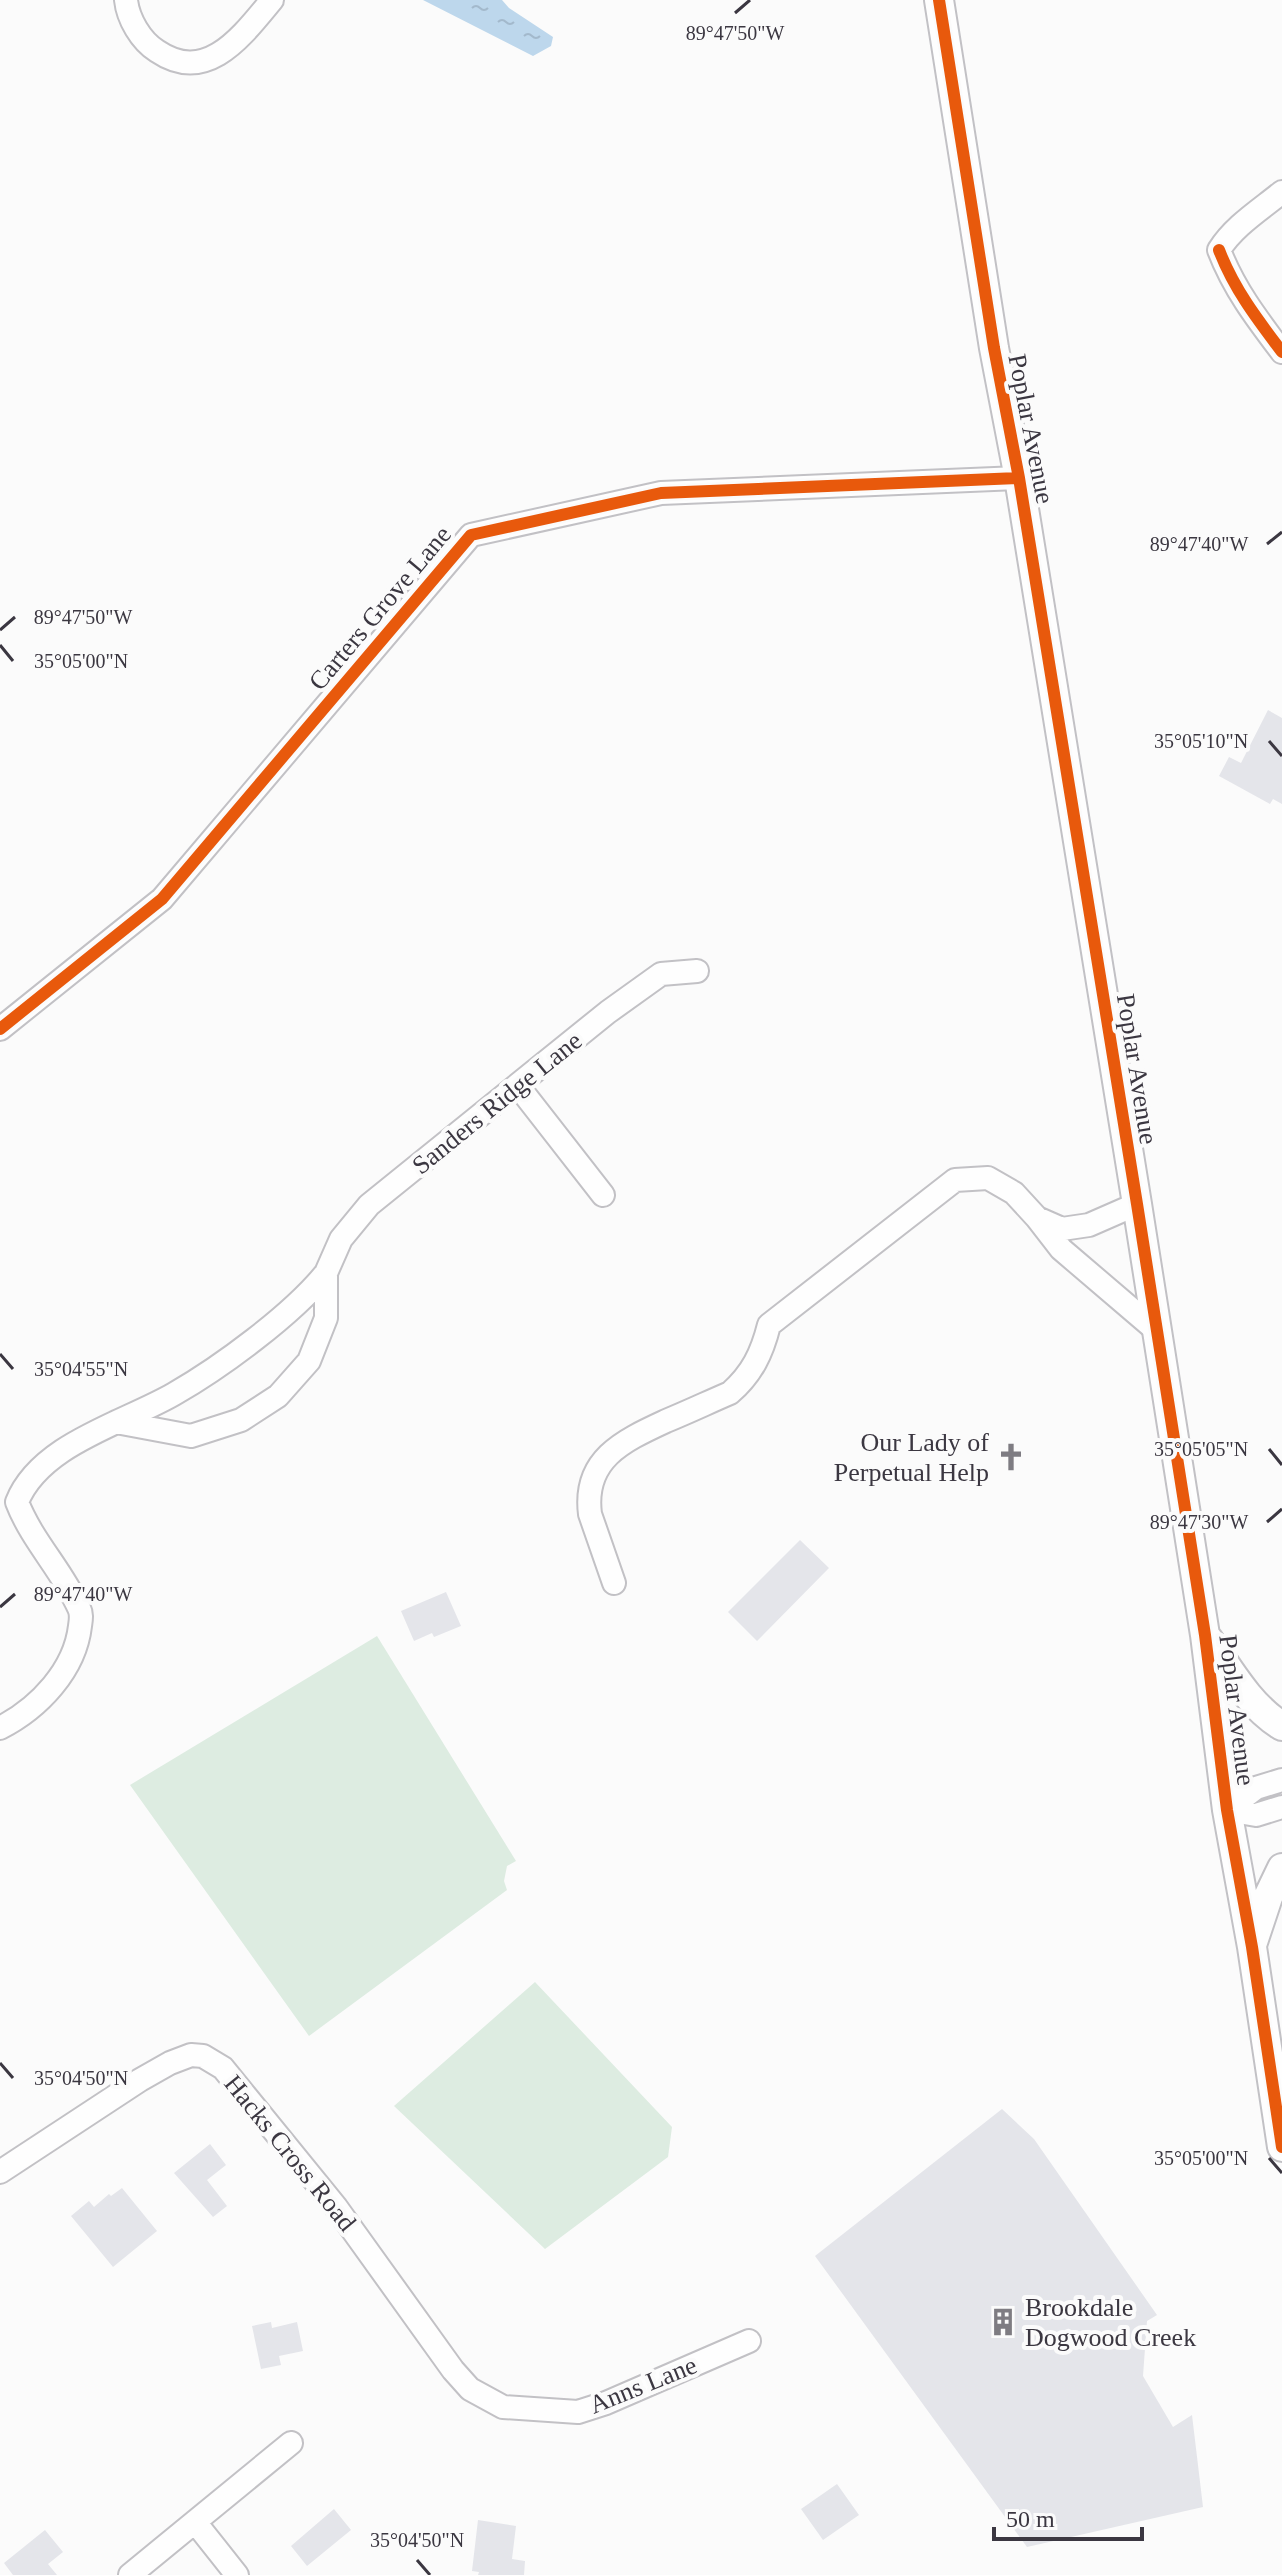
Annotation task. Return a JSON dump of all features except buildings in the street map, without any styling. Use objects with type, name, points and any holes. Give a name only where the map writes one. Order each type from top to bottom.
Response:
[{"type":"main road","name":"Poplar Avenue","points":[[939,0],[1137,1204],[1205,1635],[1227,1810],[1252,1947],[1282,2147]]},
{"type":"main road","points":[[1205,1635],[1267,1717],[1282,1726]]},
{"type":"main road","points":[[1252,1947],[1268,1897],[1282,1868]]},
{"type":"street","points":[[126,0],[128,13],[149,46],[172,61],[195,65],[225,50],[249,28],[272,0]]},
{"type":"street","points":[[1282,192],[1241,224],[1219,250],[1230,279],[1282,352]]},
{"type":"street","name":"Carters Grove Lane","points":[[0,1029],[162,899],[471,535],[661,493],[1019,478]]},
{"type":"street","name":"Sanders Ridge Lane","points":[[0,1728],[22,1714],[61,1677],[78,1646],[82,1611],[26,1527],[17,1502],[24,1483],[74,1442],[173,1395],[216,1367],[309,1294],[326,1273],[341,1239],[369,1205],[608,1012],[661,974],[697,971]]},
{"type":"street","points":[[518,1086],[603,1195]]},
{"type":"street","points":[[614,1583],[589,1504],[590,1487],[597,1469],[611,1451],[628,1439],[730,1393],[742,1383],[757,1362],[769,1325],[955,1180],[988,1178],[1014,1193],[1061,1249],[1157,1331]]},
{"type":"street","points":[[1037,1218],[1062,1229],[1089,1225],[1137,1204]]},
{"type":"street","name":"Sanders Ridge Lane","points":[[116,1422],[191,1436],[241,1420],[278,1396],[309,1361],[326,1318],[326,1273]]},
{"type":"street","points":[[1227,1810],[1256,1788],[1282,1780]]},
{"type":"street","points":[[1227,1810],[1256,1815],[1282,1807]]},
{"type":"street","name":"Hacks Cross Road","points":[[0,2172],[140,2080],[191,2055],[203,2056],[223,2068],[336,2207],[453,2370]]},
{"type":"street","name":"Anns Lane","points":[[453,2370],[470,2389],[503,2407],[578,2412],[606,2403],[749,2341]]},
{"type":"street","points":[[130,2575],[291,2443]]},
{"type":"street","points":[[195,2522],[237,2575]]},
{"type":"shaded area","points":[[377,1636],[516,1861],[507,1866],[504,1881],[507,1890],[309,2036],[130,1785]]},
{"type":"shaded area","points":[[535,1982],[672,2127],[668,2157],[545,2249],[394,2106]]},
{"type":"water","points":[[423,0],[502,0],[553,37],[551,46],[533,56]]},
{"type":"cycle path","points":[[939,0],[1137,1204],[1205,1635],[1227,1810],[1252,1947],[1282,2147]]},
{"type":"cycle path","points":[[1219,250],[1239,291],[1282,352]]},
{"type":"cycle path","points":[[0,1029],[162,899],[471,535],[661,493],[1019,478]]},
{"type":"place","name":"Our Lady of Perpetual Help","points":[[1011,1457]]},
{"type":"place","name":"Brookdale Dogwood Creek","points":[[1003,2322]]}]
